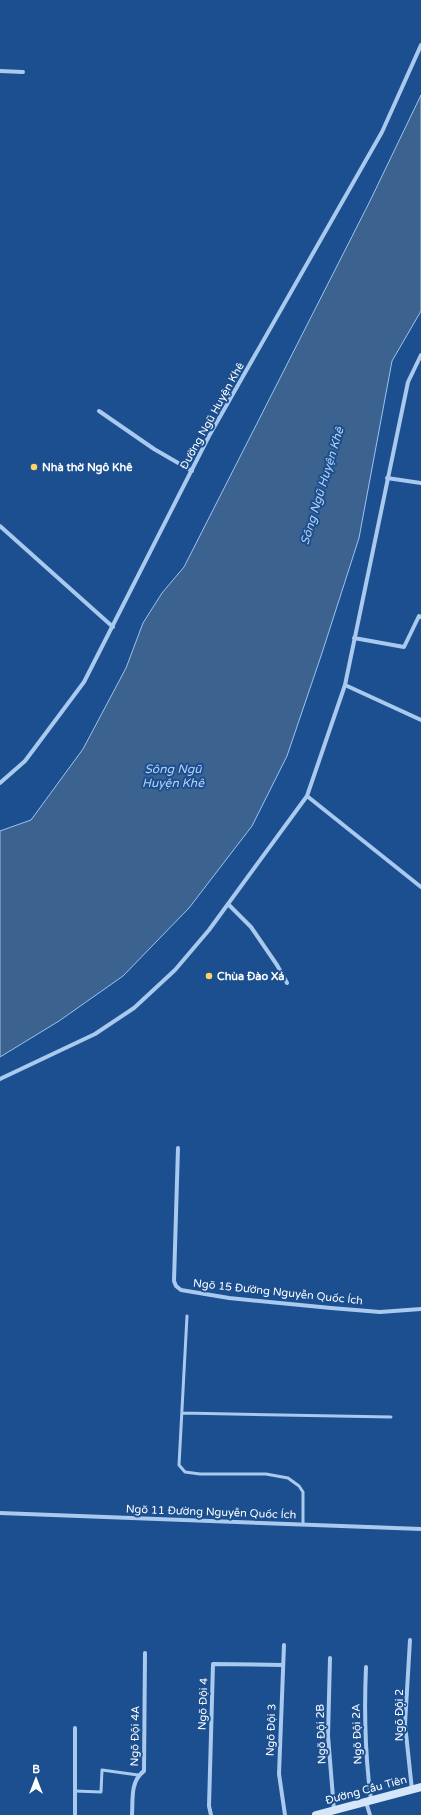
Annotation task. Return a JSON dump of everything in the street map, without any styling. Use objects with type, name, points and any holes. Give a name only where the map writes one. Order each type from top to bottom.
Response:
[{"type":"street","name":"Đường Ngũ Huyện Khê","points":[[0,783],[25,761],[84,682],[209,436],[382,132],[421,45]]},
{"type":"street","points":[[0,71],[23,72]]},
{"type":"street","points":[[0,1079],[95,1034],[134,1008],[175,970],[228,904],[307,796],[345,685],[408,382],[421,355]]},
{"type":"street","points":[[99,411],[154,449],[192,471]]},
{"type":"street","points":[[387,478],[421,483]]},
{"type":"street","points":[[0,526],[113,627]]},
{"type":"street","points":[[354,638],[404,648],[419,616],[421,617]]},
{"type":"street","points":[[345,685],[421,720]]},
{"type":"street","points":[[307,796],[421,887]]},
{"type":"street","points":[[228,904],[251,927],[277,965],[287,983]]},
{"type":"street","name":"Ngõ 15 Đường Nguyễn Quốc Ích","points":[[178,1148],[174,1281],[176,1286],[181,1290],[229,1298],[380,1312],[421,1309]]},
{"type":"street","name":"Ngõ 11 Đường Nguyễn Quốc Ích","points":[[0,1513],[421,1529]]},
{"type":"street","name":"Ngõ Đội 2","points":[[410,1640],[405,1724],[412,1790]]},
{"type":"street","name":"Ngõ Đội 3","points":[[284,1645],[278,1774],[285,1815]]},
{"type":"street","name":"Ngõ Đội 4A","points":[[132,1815],[134,1783],[138,1775],[144,1771],[145,1653]]},
{"type":"street","name":"Ngõ Đội 2B","points":[[330,1658],[328,1736],[334,1810]]},
{"type":"street","name":"Ngõ Đội 4","points":[[211,1815],[209,1806],[213,1664],[283,1665]]},
{"type":"street","name":"Ngõ Đội 2A","points":[[366,1666],[364,1722],[370,1815]]},
{"type":"street","points":[[75,1728],[75,1815]]},
{"type":"street","name":"Đường Cầu Tiên","points":[[316,1815],[421,1787]]},
{"type":"lane","points":[[187,1316],[179,1465],[185,1472],[200,1474],[266,1474],[288,1478],[299,1486],[303,1492],[303,1524]]},
{"type":"lane","points":[[182,1413],[391,1417]]},
{"type":"lane","points":[[75,1791],[101,1792],[102,1770],[138,1775]]},
{"type":"water","name":"Sông Ngũ Huyện Khê","points":[[421,95],[421,311],[392,361],[359,538],[287,756],[252,826],[189,908],[123,976],[59,1021],[0,1057],[0,831],[31,820],[83,749],[126,668],[143,623],[162,593],[184,567],[369,203]]},
{"type":"place","name":"Nhà thờ Ngô Khê","points":[[34,467]]},
{"type":"place","name":"Chùa Đào Xá","points":[[209,976]]}]
